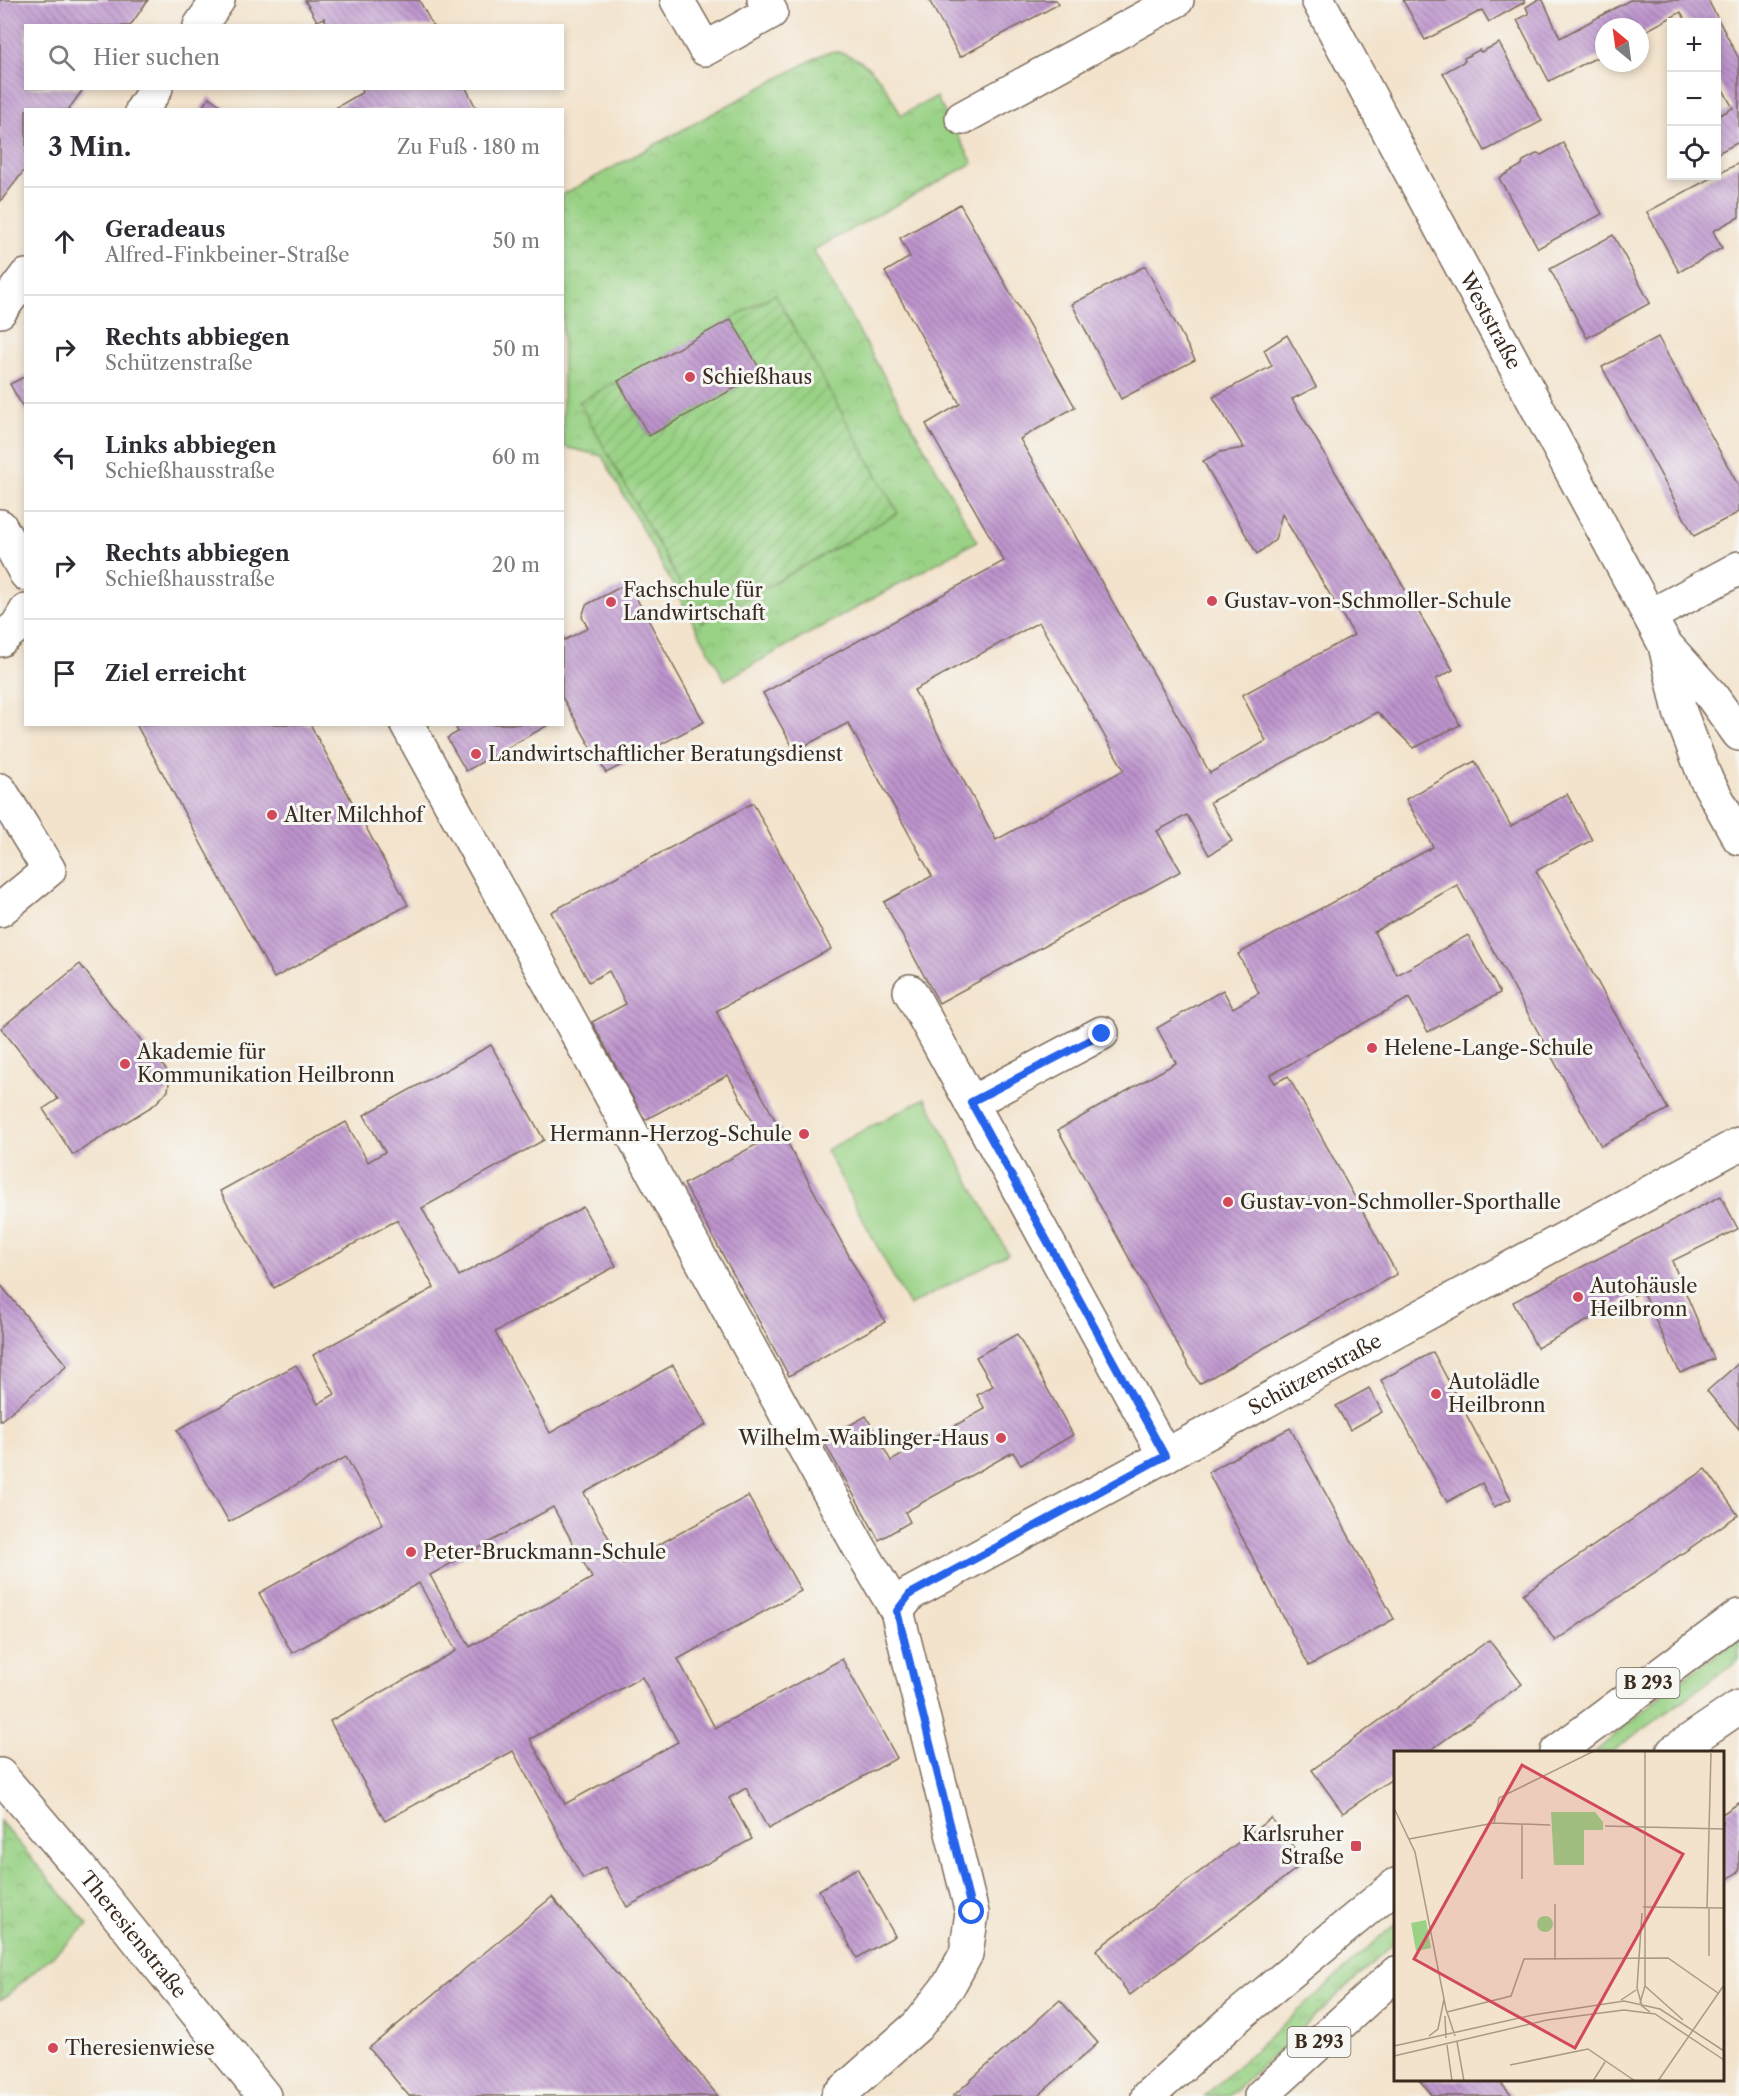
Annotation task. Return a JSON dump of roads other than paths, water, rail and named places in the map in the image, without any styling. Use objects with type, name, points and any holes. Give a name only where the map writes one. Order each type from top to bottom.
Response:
[{"type":"street","points":[[201,24],[218,0]]},
{"type":"street","points":[[677,0],[705,49],[767,6]]},
{"type":"street","points":[[962,118],[1177,0]]},
{"type":"street","name":"Weststraße","points":[[1318,0],[1657,630],[1712,694],[1739,734]]},
{"type":"street","points":[[143,108],[155,90]]},
{"type":"street","points":[[0,311],[24,279]]},
{"type":"street","points":[[0,526],[24,570]]},
{"type":"street","points":[[1657,630],[1739,568]]},
{"type":"street","points":[[0,640],[16,626],[24,614]]},
{"type":"street","name":"Weststraße","points":[[1657,630],[1680,712],[1705,777],[1739,838]]},
{"type":"street","points":[[408,726],[858,1545],[897,1611],[972,1912],[966,1954],[949,1985],[917,2025],[838,2096]]},
{"type":"street","points":[[0,790],[49,870],[0,910]]},
{"type":"street","points":[[910,992],[1165,1456]]},
{"type":"street","points":[[971,1102],[1102,1034]]},
{"type":"street","name":"Schützenstraße","points":[[897,1611],[910,1594],[1739,1144]]},
{"type":"street","name":"B 293","points":[[1558,1751],[1739,1616]]},
{"type":"street","points":[[1674,1751],[1739,1707]]},
{"type":"street","name":"Theresienstraße","points":[[0,1775],[78,1866],[264,2096]]},
{"type":"street","points":[[1148,2096],[1239,2015],[1394,1886]]},
{"type":"street","name":"B 293","points":[[1262,2096],[1394,1974]]},
{"type":"place","name":"Schießhaus","points":[[690,377]]},
{"type":"place","name":"Gustav-von-Schmoller-Schule","points":[[1212,601]]},
{"type":"place","name":"Fachschule für Landwirtschaft","points":[[611,602]]},
{"type":"place","name":"Landwirtschaftlicher Beratungsdienst","points":[[476,754]]},
{"type":"place","name":"Alter Milchhof","points":[[272,815]]},
{"type":"place","name":"Helene-Lange-Schule","points":[[1372,1048]]},
{"type":"place","name":"Akademie für Kommunikation Heilbronn","points":[[125,1064]]},
{"type":"place","name":"Hermann-Herzog-Schule","points":[[804,1134]]},
{"type":"place","name":"Gustav-von-Schmoller-Sporthalle","points":[[1228,1202]]},
{"type":"place","name":"Autohäusle Heilbronn","points":[[1578,1297]]},
{"type":"place","name":"Autolädle Heilbronn","points":[[1436,1394]]},
{"type":"place","name":"Wilhelm-Waiblinger-Haus","points":[[1001,1438]]},
{"type":"place","name":"Peter-Bruckmann-Schule","points":[[411,1552]]},
{"type":"place","name":"Karlsruher Straße","points":[[1356,1846]]},
{"type":"place","name":"Theresienwiese","points":[[53,2048]]}]
